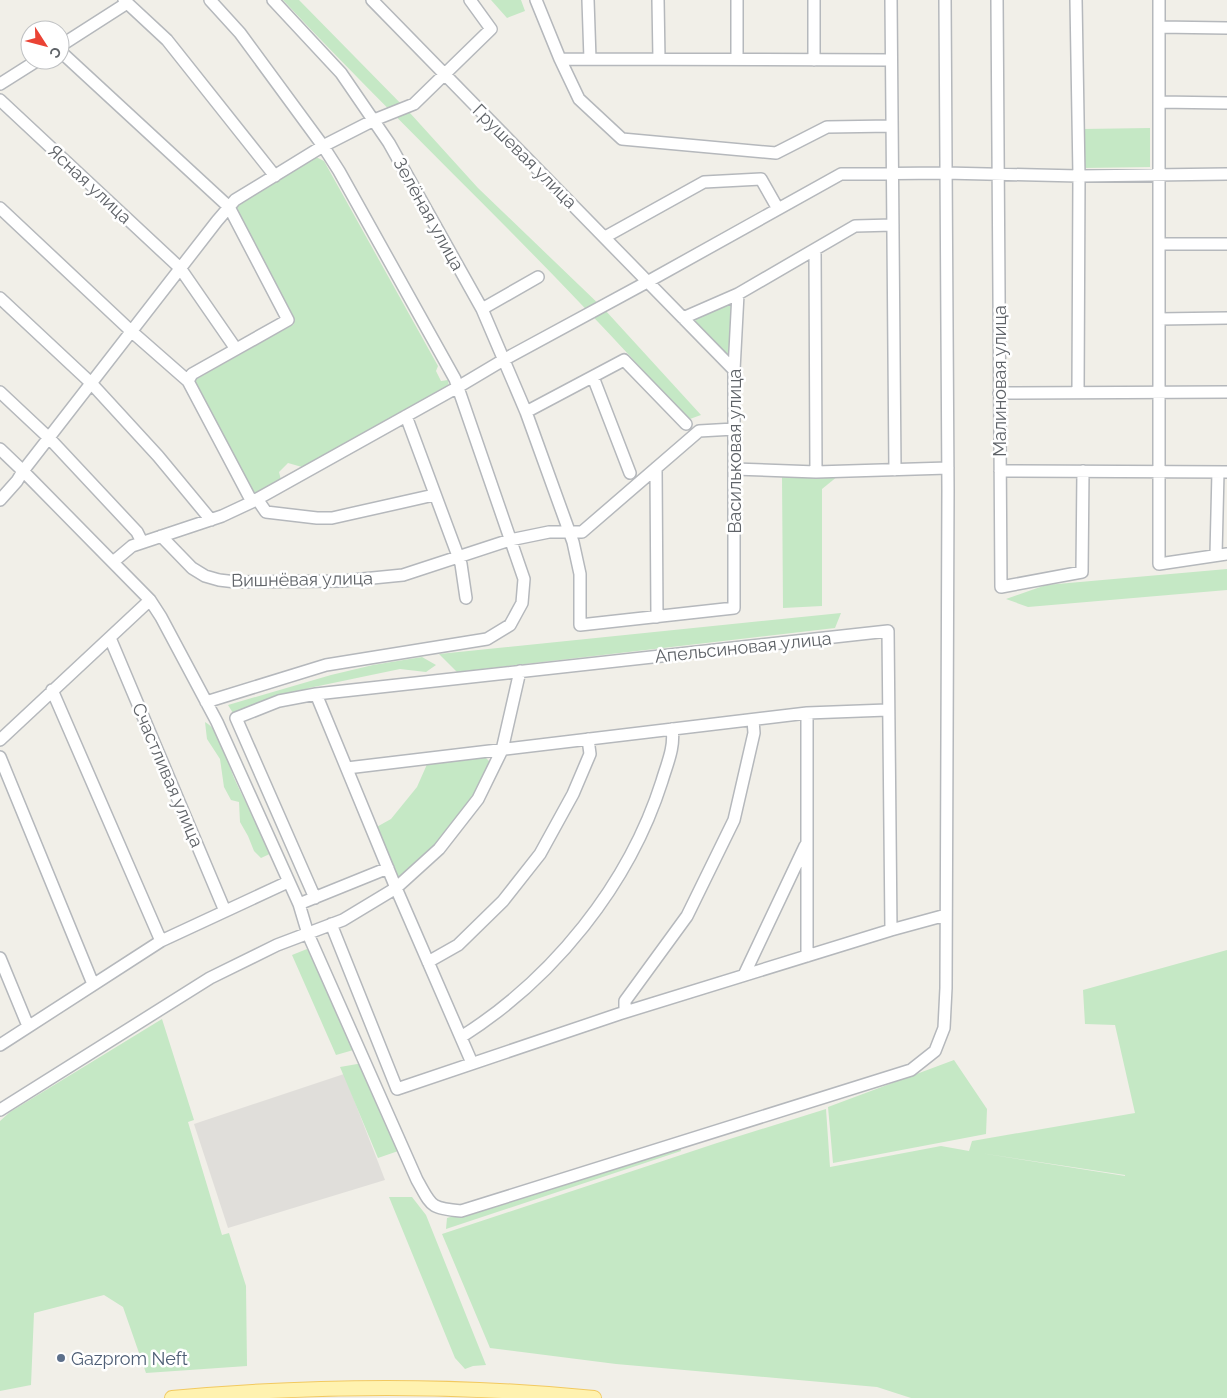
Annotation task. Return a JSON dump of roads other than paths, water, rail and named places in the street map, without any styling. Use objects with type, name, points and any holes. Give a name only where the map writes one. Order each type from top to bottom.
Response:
[{"type":"main road","points":[[172,1398],[252,1391],[363,1387],[514,1391],[594,1398]]},
{"type":"street","points":[[206,702],[326,665],[487,639],[510,625],[522,603],[524,579],[455,378],[339,171],[323,146],[240,33],[210,0]]},
{"type":"street","name":"Зелёная улица","points":[[273,0],[341,73],[374,120],[389,143],[482,308],[526,412],[570,533]]},
{"type":"street","name":"Грушевая улица","points":[[372,0],[734,370]]},
{"type":"street","points":[[0,500],[235,200],[323,146],[374,120],[414,104],[491,29],[470,0]]},
{"type":"street","points":[[536,0],[579,100],[622,138],[776,153],[827,127],[892,126]]},
{"type":"street","points":[[588,0],[590,58]]},
{"type":"street","points":[[658,0],[659,59]]},
{"type":"street","points":[[737,0],[737,59]]},
{"type":"street","points":[[814,0],[814,60]]},
{"type":"street","points":[[891,0],[895,470]]},
{"type":"street","points":[[0,449],[23,470],[150,600],[161,617],[206,702],[299,904],[308,934],[417,1180],[432,1205],[443,1209],[461,1210],[911,1070],[935,1051],[944,1028],[946,988],[948,468],[945,0]]},
{"type":"street","name":"Малиновая улица","points":[[997,0],[1001,587],[1082,572],[1082,471]]},
{"type":"street","points":[[1076,0],[1079,176],[1078,392]]},
{"type":"street","points":[[1000,471],[1082,471],[1159,472],[1222,472],[1221,555],[1159,564],[1159,472],[1158,392],[1160,0]]},
{"type":"street","points":[[70,39],[126,1],[168,40],[275,176]]},
{"type":"street","points":[[1160,27],[1227,28]]},
{"type":"street","points":[[70,59],[229,207],[288,320],[192,374],[188,381]]},
{"type":"street","points":[[560,59],[891,60]]},
{"type":"street","points":[[0,84],[22,70]]},
{"type":"street","name":"Ясная улица","points":[[0,100],[180,268]]},
{"type":"street","points":[[1159,102],[1227,103]]},
{"type":"street","points":[[113,562],[132,546],[211,520],[254,501],[505,359],[841,174],[945,173],[1159,176],[1227,174]]},
{"type":"street","points":[[605,237],[704,182],[761,179],[778,209]]},
{"type":"street","points":[[0,208],[131,331],[188,381],[254,501],[266,512],[332,518],[434,495]]},
{"type":"street","points":[[683,318],[738,294],[855,226],[893,225]]},
{"type":"street","points":[[1159,244],[1227,244]]},
{"type":"street","points":[[815,250],[816,472]]},
{"type":"street","points":[[180,268],[236,349]]},
{"type":"street","points":[[482,308],[538,277]]},
{"type":"street","name":"Васильковая улица","points":[[657,617],[734,608],[734,370],[738,294]]},
{"type":"street","points":[[0,298],[91,383],[158,456],[211,520]]},
{"type":"street","points":[[1159,319],[1227,318]]},
{"type":"street","points":[[526,412],[624,360],[686,424]]},
{"type":"street","points":[[593,377],[630,473]]},
{"type":"street","points":[[0,392],[49,438],[137,532],[142,542]]},
{"type":"street","points":[[999,393],[1227,392]]},
{"type":"street","points":[[406,416],[460,564],[466,598]]},
{"type":"street","points":[[656,468],[657,617],[580,626],[580,574],[570,533],[582,532],[656,468],[699,431],[734,429]]},
{"type":"street","points":[[734,469],[816,472],[948,468]]},
{"type":"street","name":"Вишнёвая улица","points":[[161,536],[192,568],[205,576],[236,582],[342,582],[403,574],[510,540],[548,532],[570,533]]},
{"type":"street","points":[[0,740],[150,600]]},
{"type":"street","name":"Апельсиновая улица","points":[[315,898],[236,718],[280,701],[316,694],[888,631],[891,930]]},
{"type":"street","name":"Счастливая улица","points":[[110,638],[225,911]]},
{"type":"street","points":[[0,1110],[210,978],[246,959],[343,920],[396,888],[439,849],[478,799],[502,750],[520,671]]},
{"type":"street","points":[[52,690],[161,941]]},
{"type":"street","points":[[316,694],[396,888],[472,1063]]},
{"type":"street","points":[[347,768],[807,713],[888,710]]},
{"type":"street","points":[[807,713],[807,956]]},
{"type":"street","points":[[625,1012],[625,1001],[687,916],[734,820],[754,733],[753,720]]},
{"type":"street","points":[[461,1037],[483,1023],[546,968],[578,934],[621,873],[655,803],[670,755],[673,738],[672,729]]},
{"type":"street","points":[[428,962],[458,945],[503,901],[540,854],[573,794],[590,754],[588,739]]},
{"type":"street","points":[[0,757],[93,984]]},
{"type":"street","points":[[744,975],[806,844]]},
{"type":"street","points":[[299,904],[388,868]]},
{"type":"street","points":[[0,1044],[161,941],[288,882]]},
{"type":"street","points":[[331,924],[397,1089],[625,1012],[891,930],[946,915]]},
{"type":"street","points":[[0,958],[28,1026]]},
{"type":"place","name":"Gazprom Neft","points":[[61,1358]]}]
